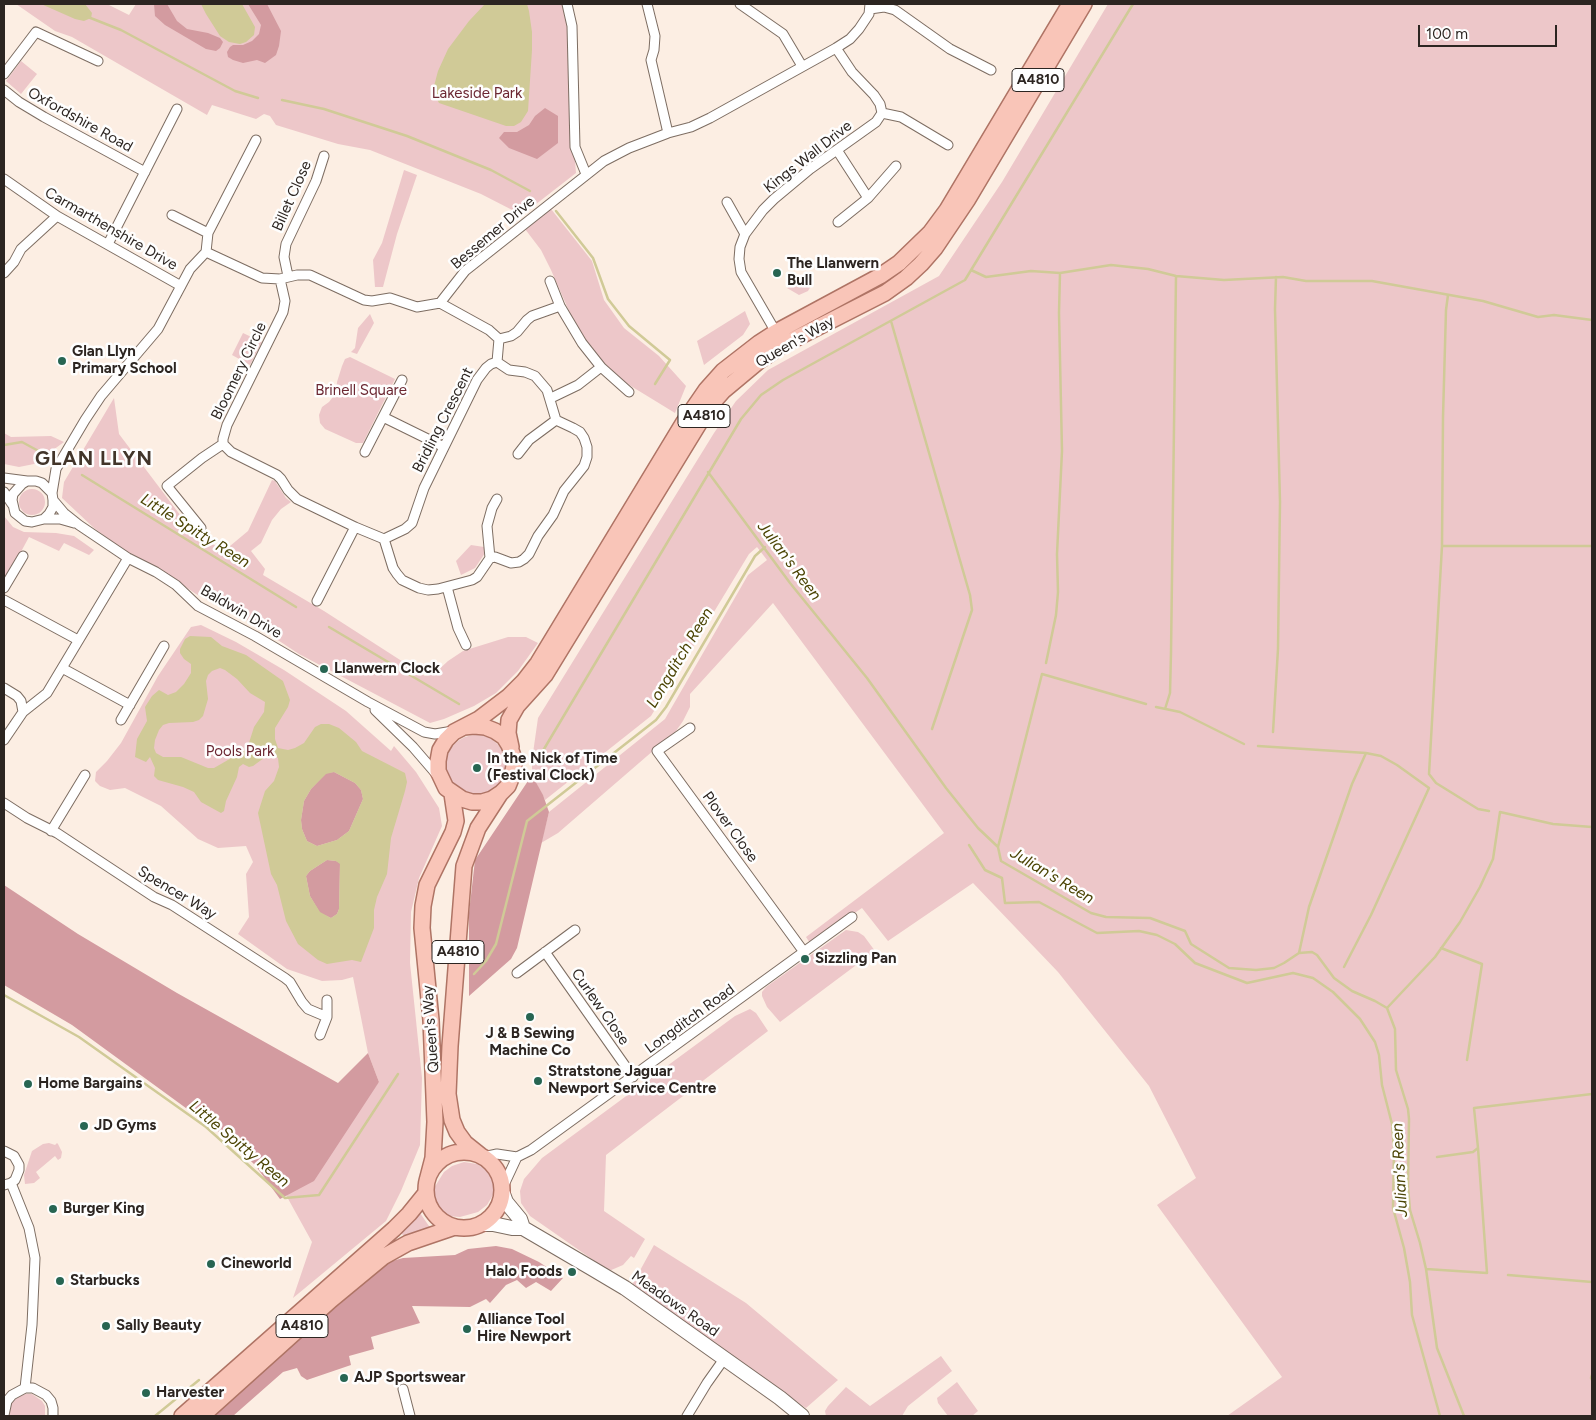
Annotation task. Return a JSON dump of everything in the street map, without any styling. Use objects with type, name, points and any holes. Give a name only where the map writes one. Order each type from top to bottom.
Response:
[{"type":"main road","name":"Queen's Way","points":[[427,1188],[433,1158],[435,1122],[431,1020],[422,928],[423,906],[427,884],[453,832],[456,822],[452,794],[442,781],[438,766],[440,750],[446,740],[479,719],[508,697],[538,663],[684,422],[706,390],[723,371],[780,339],[880,276],[899,263],[930,233],[947,210],[1070,4]]},
{"type":"main road","name":"Queen's Way","points":[[481,1156],[465,1143],[457,1132],[452,1120],[448,1094],[450,1046],[464,866],[478,828],[501,793],[508,786],[512,776],[514,766],[508,733],[509,720],[518,706],[545,675],[709,407],[780,339],[885,294],[906,278],[930,254],[968,199],[1084,4]]},
{"type":"main road","points":[[461,729],[480,726],[495,731],[504,737],[510,745],[513,756]]},
{"type":"main road","points":[[452,794],[472,802],[482,802],[492,799],[501,793]]},
{"type":"main road","points":[[461,1152],[481,1156],[493,1164],[500,1175],[503,1191],[499,1206],[492,1216],[482,1224],[464,1229],[455,1228],[444,1223],[435,1215],[429,1205],[427,1188],[435,1166],[439,1161],[449,1155],[461,1152]]},
{"type":"main road","name":"A4810","points":[[182,1416],[394,1229],[409,1214],[427,1188]]},
{"type":"main road","name":"A4810","points":[[202,1416],[331,1300],[383,1257],[408,1243],[455,1228]]},
{"type":"street","points":[[567,4],[572,26],[575,147],[586,174]]},
{"type":"street","points":[[646,4],[655,36],[651,60],[668,133]]},
{"type":"street","points":[[740,4],[783,34],[802,66]]},
{"type":"street","points":[[870,6],[895,10],[945,46],[991,70]]},
{"type":"street","name":"Bessemer Drive","points":[[440,302],[465,271],[586,174],[616,154],[668,133],[691,127],[710,118],[836,48],[855,34],[867,19],[870,6]]},
{"type":"street","points":[[4,74],[36,32],[98,61]]},
{"type":"street","points":[[836,48],[852,72],[874,95],[880,104],[882,113],[901,117],[948,145]]},
{"type":"street","name":"Oxfordshire Road","points":[[4,90],[44,116],[145,172]]},
{"type":"street","points":[[108,244],[177,109]]},
{"type":"street","name":"Kings Wall Drive","points":[[780,339],[741,272],[740,246],[763,210],[774,199],[810,169],[876,122],[882,113]]},
{"type":"street","points":[[12,504],[13,494],[17,488],[56,469],[102,396],[158,329],[190,269],[206,252],[208,233],[256,140]]},
{"type":"street","points":[[837,150],[868,198]]},
{"type":"street","name":"Billet Close","points":[[284,278],[286,244],[316,182],[324,156]]},
{"type":"street","points":[[838,222],[868,198],[896,166]]},
{"type":"street","name":"Carmarthenshire Drive","points":[[4,179],[57,216],[181,286]]},
{"type":"street","points":[[727,202],[746,234]]},
{"type":"street","points":[[172,215],[208,233]]},
{"type":"street","points":[[4,273],[22,249],[57,216]]},
{"type":"street","points":[[206,252],[262,278],[310,275],[364,300],[372,301],[390,298],[417,307],[440,302],[489,330],[499,339]]},
{"type":"street","name":"Bloomery Circle","points":[[284,278],[285,301],[283,312],[227,425],[223,435],[223,444],[231,452],[277,476],[297,498],[355,527]]},
{"type":"street","points":[[550,281],[560,306],[582,343],[600,367],[629,392]]},
{"type":"street","points":[[499,339],[511,336],[517,332],[532,316],[560,306]]},
{"type":"street","points":[[499,339],[497,362],[509,370],[525,372],[534,376],[547,390],[551,398],[556,420]]},
{"type":"street","name":"Bridling Crescent","points":[[384,539],[406,529],[412,523],[424,488],[481,373],[497,362]]},
{"type":"street","points":[[551,398],[578,385],[600,367]]},
{"type":"street","points":[[365,452],[402,380]]},
{"type":"street","points":[[383,417],[444,447]]},
{"type":"street","points":[[518,454],[529,440],[556,420]]},
{"type":"street","points":[[490,558],[495,557],[511,563],[524,559],[553,515],[564,491],[584,466],[587,448],[584,438],[574,428],[556,420]]},
{"type":"street","points":[[201,528],[167,486],[223,444]]},
{"type":"street","points":[[44,519],[53,507],[56,469]]},
{"type":"street","points":[[4,478],[42,483],[64,513],[79,525]]},
{"type":"street","points":[[4,492],[12,504],[15,513],[25,521],[60,519],[79,525]]},
{"type":"street","points":[[317,601],[355,527],[384,539],[393,568],[402,580],[418,588],[428,590],[448,587],[476,577],[490,558],[487,526],[492,508],[497,499]]},
{"type":"street","name":"Baldwin Drive","points":[[79,525],[128,558],[170,581],[198,606],[255,636],[368,702]]},
{"type":"street","points":[[4,588],[23,556]]},
{"type":"street","points":[[4,740],[24,712],[47,693],[128,558]]},
{"type":"street","points":[[448,587],[458,628],[466,645]]},
{"type":"street","points":[[4,600],[78,640]]},
{"type":"street","points":[[121,720],[164,646]]},
{"type":"street","points":[[62,668],[130,705]]},
{"type":"street","points":[[4,688],[17,696],[21,701],[24,712]]},
{"type":"street","points":[[368,702],[424,732],[435,734],[461,729]]},
{"type":"street","points":[[368,702],[413,747],[442,781]]},
{"type":"street","name":"Plover Close","points":[[690,728],[657,751],[804,952]]},
{"type":"street","points":[[52,830],[85,775]]},
{"type":"street","name":"Spencer Way","points":[[4,803],[27,818],[52,830],[154,898],[172,905],[285,978],[290,982],[308,1009],[327,1017]]},
{"type":"street","name":"Longditch Road","points":[[517,1157],[546,1140],[852,917]]},
{"type":"street","points":[[517,973],[575,930]]},
{"type":"street","name":"Curlew Close","points":[[545,952],[633,1077]]},
{"type":"street","points":[[320,1035],[327,1017],[327,1000]]},
{"type":"street","points":[[4,1151],[14,1156],[19,1165],[18,1175],[7,1184],[28,1223],[35,1258],[32,1325],[25,1388]]},
{"type":"street","points":[[481,1156],[497,1154],[517,1157],[503,1191]]},
{"type":"street","name":"Meadows Road","points":[[503,1191],[506,1202],[520,1219],[523,1228]]},
{"type":"street","name":"Meadows Road","points":[[482,1224],[523,1228],[624,1288],[780,1398],[802,1416]]},
{"type":"street","points":[[687,1416],[724,1359]]},
{"type":"street","points":[[4,1416],[7,1401],[12,1394],[25,1388],[33,1388],[46,1395],[53,1408],[54,1416]]},
{"type":"street","points":[[403,1389],[410,1416]]},
{"type":"green space","name":"Lakeside Park","points":[[16,4],[107,4],[129,15],[136,4],[562,4],[567,26],[569,90],[576,173],[522,215],[481,194],[370,150],[338,144],[276,125],[270,116],[264,114],[256,119],[212,105],[207,115],[72,37],[55,31]]},
{"type":"green space","points":[[1108,4],[1592,4],[1592,1416],[1227,1416],[1282,1377],[1157,1205],[1196,1178],[1149,1086],[1058,972],[973,883],[888,941],[862,908],[810,943],[806,937],[944,833],[773,603],[690,694],[690,707],[676,731],[558,833],[541,843],[549,812],[665,719],[748,575],[767,560],[757,547],[749,554],[651,716],[545,800],[532,775],[532,760],[538,718],[714,433],[736,401],[768,370],[939,276],[1002,182]]},
{"type":"green space","points":[[21,61],[37,74],[21,94],[6,81]]},
{"type":"green space","points":[[404,170],[417,175],[397,234],[383,287],[375,287],[373,260],[382,243]]},
{"type":"green space","points":[[551,209],[592,261],[604,300],[624,328],[659,356],[686,386],[675,413],[626,383],[608,369],[576,327],[541,250],[525,229]]},
{"type":"green space","points":[[807,275],[812,284],[808,291],[799,295],[787,288]]},
{"type":"green space","points":[[745,311],[750,324],[743,335],[704,365],[697,341]]},
{"type":"green space","points":[[370,314],[374,323],[357,354],[351,352],[355,348],[358,328]]},
{"type":"green space","points":[[243,333],[262,342],[250,365],[232,355]]},
{"type":"green space","name":"Brinell Square","points":[[350,357],[395,379],[363,443],[356,443],[325,429],[320,423],[319,415],[322,407],[336,393],[342,366],[345,359]]},
{"type":"green space","points":[[114,398],[119,434],[193,532],[224,551],[248,531],[272,480],[275,481],[286,498],[291,502],[281,509],[272,520],[261,543],[251,551],[265,569],[263,575],[324,611],[425,676],[434,674],[463,651],[508,637],[526,637],[538,643],[518,671],[496,693],[474,706],[430,723],[299,654],[252,623],[196,594],[162,571],[119,547],[94,528],[62,498],[64,482]]},
{"type":"green space","points":[[4,433],[11,437],[51,436],[64,442],[34,464],[19,467],[4,464]]},
{"type":"green space","points":[[32,489],[41,493],[45,502],[41,511],[32,515],[23,511],[19,502],[23,493]]},
{"type":"green space","points":[[4,516],[13,527],[24,532],[56,533],[74,536],[94,550],[89,555],[64,543],[59,551],[29,537],[4,583]]},
{"type":"green space","points":[[471,545],[484,547],[485,553],[475,568],[461,575],[456,561]]},
{"type":"green space","name":"Pools Park","points":[[201,625],[236,642],[284,670],[346,711],[391,751],[394,746],[416,772],[439,808],[442,826],[419,878],[411,912],[410,963],[422,1078],[420,1145],[386,1221],[293,1298],[312,1242],[286,1195],[379,1082],[368,1053],[353,977],[342,980],[322,981],[287,969],[238,934],[249,917],[246,874],[253,862],[246,846],[218,848],[198,839],[161,806],[125,788],[110,790],[100,786],[95,781],[96,772],[121,743],[158,676],[191,627]]},
{"type":"green space","points":[[476,735],[493,740],[501,748],[506,765],[501,782],[493,790],[476,795],[459,790],[451,782],[446,765],[451,748],[459,740]]},
{"type":"green space","points":[[846,930],[858,932],[864,936],[875,951],[780,1022],[767,1007],[762,992],[766,987]]},
{"type":"green space","points":[[750,1009],[756,1013],[768,1031],[606,1155],[604,1211],[645,1239],[634,1258],[631,1256],[623,1265],[609,1271],[530,1216],[521,1203],[520,1191],[524,1179],[542,1158],[735,1016]]},
{"type":"green space","points":[[43,1144],[58,1144],[62,1152],[61,1158],[58,1160],[55,1156],[36,1172],[40,1178],[34,1183],[25,1184],[24,1175],[32,1151]]},
{"type":"green space","points":[[464,1162],[477,1164],[486,1170],[493,1181],[493,1195],[487,1205],[478,1212],[460,1217],[446,1216],[437,1211],[434,1206],[432,1201],[434,1188],[444,1172],[452,1166]]},
{"type":"green space","points":[[420,1213],[431,1229],[406,1238],[400,1232]]},
{"type":"green space","points":[[654,1245],[746,1303],[838,1380],[806,1408],[714,1348],[632,1285]]},
{"type":"green space","points":[[941,1356],[952,1371],[908,1406],[902,1416],[826,1416],[825,1411],[828,1406],[846,1387],[870,1406]]},
{"type":"green space","points":[[957,1382],[978,1411],[972,1416],[948,1416],[938,1403],[937,1398]]},
{"type":"green space","points":[[32,1394],[42,1401],[45,1406],[45,1416],[9,1416],[11,1403],[20,1395]]},
{"type":"shaded area","points":[[41,4],[85,4],[92,13],[91,18],[84,21],[75,19]]},
{"type":"shaded area","points":[[154,4],[167,4],[177,21],[187,29],[208,33],[220,38],[223,42],[220,48],[216,51],[206,49],[165,25],[155,16]]},
{"type":"shaded area","points":[[201,4],[242,4],[255,27],[254,35],[246,42],[240,44],[229,42],[220,36]]},
{"type":"shaded area","points":[[248,4],[267,4],[281,31],[276,55],[265,63],[257,60],[243,63],[228,57],[227,52],[230,47],[252,41],[259,34],[261,25]]},
{"type":"shaded area","points":[[485,4],[527,4],[529,11],[532,50],[528,111],[521,122],[514,126],[506,126],[439,103],[434,93],[438,71],[448,49],[469,21]]},
{"type":"shaded area","points":[[545,108],[558,116],[558,143],[537,159],[509,148],[499,138],[504,132],[517,132],[529,125],[535,116]]},
{"type":"shaded area","points":[[190,636],[211,637],[222,646],[246,655],[283,681],[290,700],[288,707],[275,728],[275,739],[278,748],[288,750],[295,748],[304,743],[315,727],[321,724],[329,724],[339,728],[356,742],[362,751],[405,773],[407,782],[391,838],[387,874],[377,897],[374,910],[374,928],[361,962],[352,960],[327,964],[318,960],[298,944],[286,921],[277,885],[271,874],[258,813],[265,791],[274,781],[279,767],[278,758],[268,755],[253,766],[249,767],[243,764],[239,767],[224,811],[221,813],[201,802],[194,792],[158,780],[154,776],[155,768],[150,757],[146,762],[135,757],[137,739],[147,721],[145,707],[152,696],[159,690],[168,695],[176,692],[191,673],[191,664],[180,653],[185,639]],"holes":[[[220,668],[237,679],[250,693],[265,702],[264,712],[254,727],[247,749],[214,768],[208,768],[181,757],[163,757],[156,753],[154,748],[155,740],[163,725],[193,722],[203,716],[208,699],[206,681],[208,675]],[[334,772],[355,783],[361,790],[363,799],[349,831],[337,840],[317,846],[307,841],[302,829],[301,820],[304,801],[311,789],[326,774]],[[327,860],[336,861],[340,864],[339,909],[337,914],[331,918],[320,912],[310,896],[306,876],[310,871]]]},
{"type":"shaded area","points":[[334,772],[355,783],[361,790],[363,799],[349,831],[337,840],[317,846],[307,841],[302,829],[301,820],[304,801],[311,789],[326,773]]},
{"type":"shaded area","points":[[532,775],[543,795],[549,812],[517,948],[511,959],[469,996],[469,913],[475,860]]},
{"type":"shaded area","points":[[327,860],[340,863],[339,909],[337,914],[331,918],[320,913],[310,896],[306,876],[310,871]]},
{"type":"shaded area","points":[[4,885],[78,934],[177,993],[338,1083],[368,1053],[379,1082],[314,1181],[280,1199],[255,1165],[227,1138],[72,1025],[4,985]]},
{"type":"shaded area","points":[[496,1246],[512,1249],[539,1262],[563,1278],[551,1291],[536,1282],[526,1288],[517,1280],[506,1285],[490,1303],[486,1299],[470,1307],[412,1306],[420,1323],[371,1337],[374,1349],[349,1356],[351,1365],[307,1380],[301,1376],[297,1368],[283,1372],[233,1416],[208,1416],[389,1262],[403,1258],[455,1255],[468,1249]]},
{"type":"waterway","points":[[541,754],[741,419],[761,395],[783,380],[965,280],[1133,4]]},
{"type":"waterway","points":[[88,17],[121,30],[235,91],[258,98]]},
{"type":"waterway","points":[[282,100],[324,109],[407,136],[491,170],[530,191]]},
{"type":"waterway","points":[[556,211],[593,258],[608,299],[629,326],[670,360],[655,384]]},
{"type":"waterway","points":[[971,270],[986,277],[1031,271],[1060,273],[1111,265],[1148,269],[1176,276],[1224,280],[1283,277],[1306,281],[1372,281],[1483,301],[1538,317],[1554,315],[1592,320]]},
{"type":"waterway","points":[[1046,663],[1056,615],[1058,592],[1057,554],[1062,451],[1060,273]]},
{"type":"waterway","points":[[1165,709],[1170,693],[1176,276]]},
{"type":"waterway","points":[[1273,732],[1278,649],[1280,502],[1275,309],[1276,277]]},
{"type":"waterway","points":[[1448,295],[1443,417],[1442,546],[1429,774],[1436,783],[1478,809],[1489,811]]},
{"type":"waterway","points":[[891,321],[970,595],[972,610],[932,729]]},
{"type":"waterway","name":"Little Spitty Reen","points":[[4,445],[22,442],[44,454]]},
{"type":"waterway","name":"Julian's Reen","points":[[708,472],[790,583],[867,678],[946,788],[978,828],[998,847],[1001,861],[1091,913],[1106,917],[1150,918],[1185,931],[1191,944],[1229,968],[1256,970],[1274,968],[1299,953],[1312,952],[1317,955],[1334,978],[1352,991],[1387,1008],[1395,1029],[1396,1070],[1408,1109],[1408,1187],[1410,1210],[1426,1269],[1437,1348],[1464,1416]]},
{"type":"waterway","name":"Little Spitty Reen","points":[[82,475],[296,607]]},
{"type":"waterway","points":[[1442,546],[1592,546]]},
{"type":"waterway","name":"Longditch Reen","points":[[474,974],[486,961],[496,944],[527,821],[656,720],[666,707],[755,556],[765,547]]},
{"type":"waterway","name":"Little Spitty Reen","points":[[329,627],[459,704]]},
{"type":"waterway","points":[[998,847],[1042,674],[1146,704]]},
{"type":"waterway","points":[[1156,707],[1180,712],[1244,744]]},
{"type":"waterway","points":[[1258,746],[1366,753],[1381,756],[1429,788],[1371,915],[1344,967]]},
{"type":"waterway","points":[[1299,953],[1309,907],[1352,784],[1366,753]]},
{"type":"waterway","points":[[1387,1008],[1435,957],[1460,922],[1493,859],[1500,812],[1553,824],[1592,827]]},
{"type":"waterway","points":[[969,845],[985,870],[1002,878],[1005,903],[1039,902],[1097,933],[1139,931],[1157,935],[1175,944],[1195,963],[1247,983],[1293,973],[1313,978],[1333,992],[1360,1019],[1375,1042],[1379,1055],[1382,1085],[1392,1124],[1394,1150],[1393,1208],[1404,1248],[1410,1282],[1412,1315],[1440,1416]]},
{"type":"waterway","points":[[1441,948],[1482,964],[1467,1060]]},
{"type":"waterway","name":"Little Spitty Reen","points":[[4,995],[79,1037],[206,1127],[285,1198],[319,1195],[398,1074]]},
{"type":"waterway","points":[[1437,1157],[1473,1152],[1478,1148],[1474,1108],[1592,1094]]},
{"type":"waterway","points":[[1426,1269],[1487,1273],[1478,1148]]},
{"type":"waterway","points":[[1508,1275],[1592,1282]]},
{"type":"waterway","points":[[1592,1375],[1592,1380]]},
{"type":"waterway","points":[[155,1416],[199,1380]]},
{"type":"place","name":"The Llanwern Bull","points":[[777,273]]},
{"type":"place","name":"Glan Llyn Primary School","points":[[62,361]]},
{"type":"place","name":"Llanwern Clock","points":[[324,669]]},
{"type":"place","name":"In the Nick of Time (Festival Clock)","points":[[477,768]]},
{"type":"place","name":"Sizzling Pan","points":[[805,959]]},
{"type":"place","name":"J & B Sewing Machine Co","points":[[530,1017]]},
{"type":"place","name":"Stratstone Jaguar Newport Service Centre","points":[[538,1081]]},
{"type":"place","name":"Home Bargains","points":[[28,1084]]},
{"type":"place","name":"JD Gyms","points":[[84,1126]]},
{"type":"place","name":"Burger King","points":[[53,1209]]},
{"type":"place","name":"Cineworld","points":[[211,1264]]},
{"type":"place","name":"Halo Foods","points":[[572,1272]]},
{"type":"place","name":"Starbucks","points":[[60,1281]]},
{"type":"place","name":"Sally Beauty","points":[[106,1326]]},
{"type":"place","name":"Alliance Tool Hire Newport","points":[[467,1329]]},
{"type":"place","name":"AJP Sportswear","points":[[344,1378]]},
{"type":"place","name":"Harvester","points":[[146,1393]]},
{"type":"district","name":"GLAN LLYN","points":[[94,459]]}]
